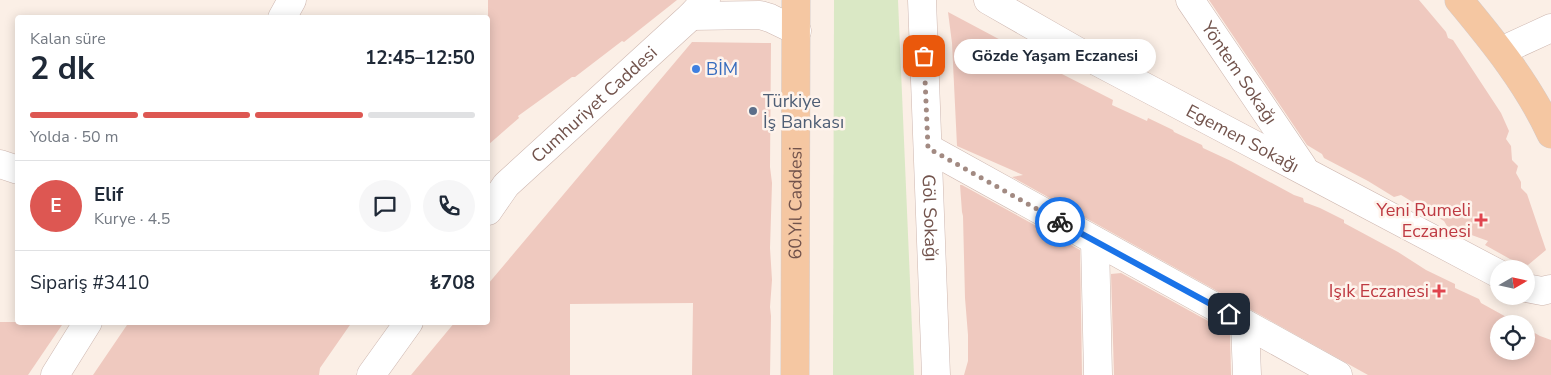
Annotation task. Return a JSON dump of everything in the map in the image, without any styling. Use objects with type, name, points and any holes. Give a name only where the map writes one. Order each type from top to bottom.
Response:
[{"type":"main road","name":"60.Yıl Caddesi","points":[[795,375],[796,0]]},
{"type":"main road","points":[[1459,0],[1501,51],[1540,111],[1551,134]]},
{"type":"street","name":"Göl Sokağı","points":[[922,0],[936,375]]},
{"type":"street","name":"Egemen Sokağı","points":[[988,0],[1077,50],[1490,269]]},
{"type":"street","name":"Yöntem Sokağı","points":[[1190,0],[1306,171]]},
{"type":"street","points":[[698,8],[760,15],[797,31]]},
{"type":"street","name":"Cumhuriyet Caddesi","points":[[490,208],[506,185],[698,8]]},
{"type":"street","points":[[1501,51],[1551,28]]},
{"type":"street","points":[[928,148],[1338,375]]},
{"type":"street","points":[[0,164],[15,169]]},
{"type":"street","points":[[1095,241],[1098,375]]},
{"type":"street","points":[[1535,290],[1542,291],[1551,289]]},
{"type":"street","points":[[1246,324],[1247,375]]},
{"type":"street","points":[[55,375],[86,325]]},
{"type":"street","points":[[371,375],[407,325]]},
{"type":"green space","points":[[834,0],[898,0],[914,375],[833,375]]},
{"type":"building","points":[[488,0],[677,0],[624,42],[622,41],[575,77],[572,77],[518,116],[519,118],[490,143],[490,15],[488,15]]},
{"type":"building","points":[[1209,0],[1419,0],[1446,32],[1448,38],[1453,40],[1501,113],[1509,131],[1506,139],[1511,146],[1512,160],[1518,166],[1516,173],[1521,182],[1521,188],[1527,194],[1546,250],[1534,260],[1510,259],[1485,245],[1488,241],[1447,226],[1444,221],[1401,195],[1394,197],[1324,158],[1322,154],[1307,145]]},
{"type":"building","points":[[948,12],[1113,100],[1112,105],[1147,121],[1148,118],[1173,130],[1202,145],[1203,148],[1303,198],[1304,202],[1344,220],[1344,223],[1398,252],[1426,270],[1455,284],[1455,288],[1479,299],[1481,303],[1503,315],[1490,315],[1490,360],[1535,360],[1535,333],[1551,340],[1551,375],[1368,375],[1012,177],[1023,175],[957,146],[952,43]]},
{"type":"building","points":[[692,42],[771,43],[770,167],[772,183],[770,248],[772,280],[770,375],[692,375],[693,303],[570,304],[570,375],[411,375],[453,325],[490,325],[490,282]]},
{"type":"building","points":[[960,185],[1080,250],[1082,375],[964,375],[968,361],[968,335]]},
{"type":"building","points":[[1121,273],[1230,333],[1231,375],[1114,375],[1111,274]]},
{"type":"building","points":[[0,322],[15,322],[15,325],[62,325],[28,375],[0,375]]},
{"type":"building","points":[[127,325],[350,325],[320,368],[319,375],[93,375]]},
{"type":"way so far","points":[[924,56],[928,148],[1060,222]]},
{"type":"place","name":"Gözde Yaşam Eczanesi","points":[[924,56]]},
{"type":"place","name":"BİM","points":[[696,69]]},
{"type":"place","name":"Türkiye İş Bankası","points":[[753,111]]},
{"type":"place","name":"Yeni Rumeli Eczanesi","points":[[1481,220]]},
{"type":"place","name":"Işık Eczanesi","points":[[1439,291]]},
{"type":"route","points":[[1060,222],[1229,314]]}]
